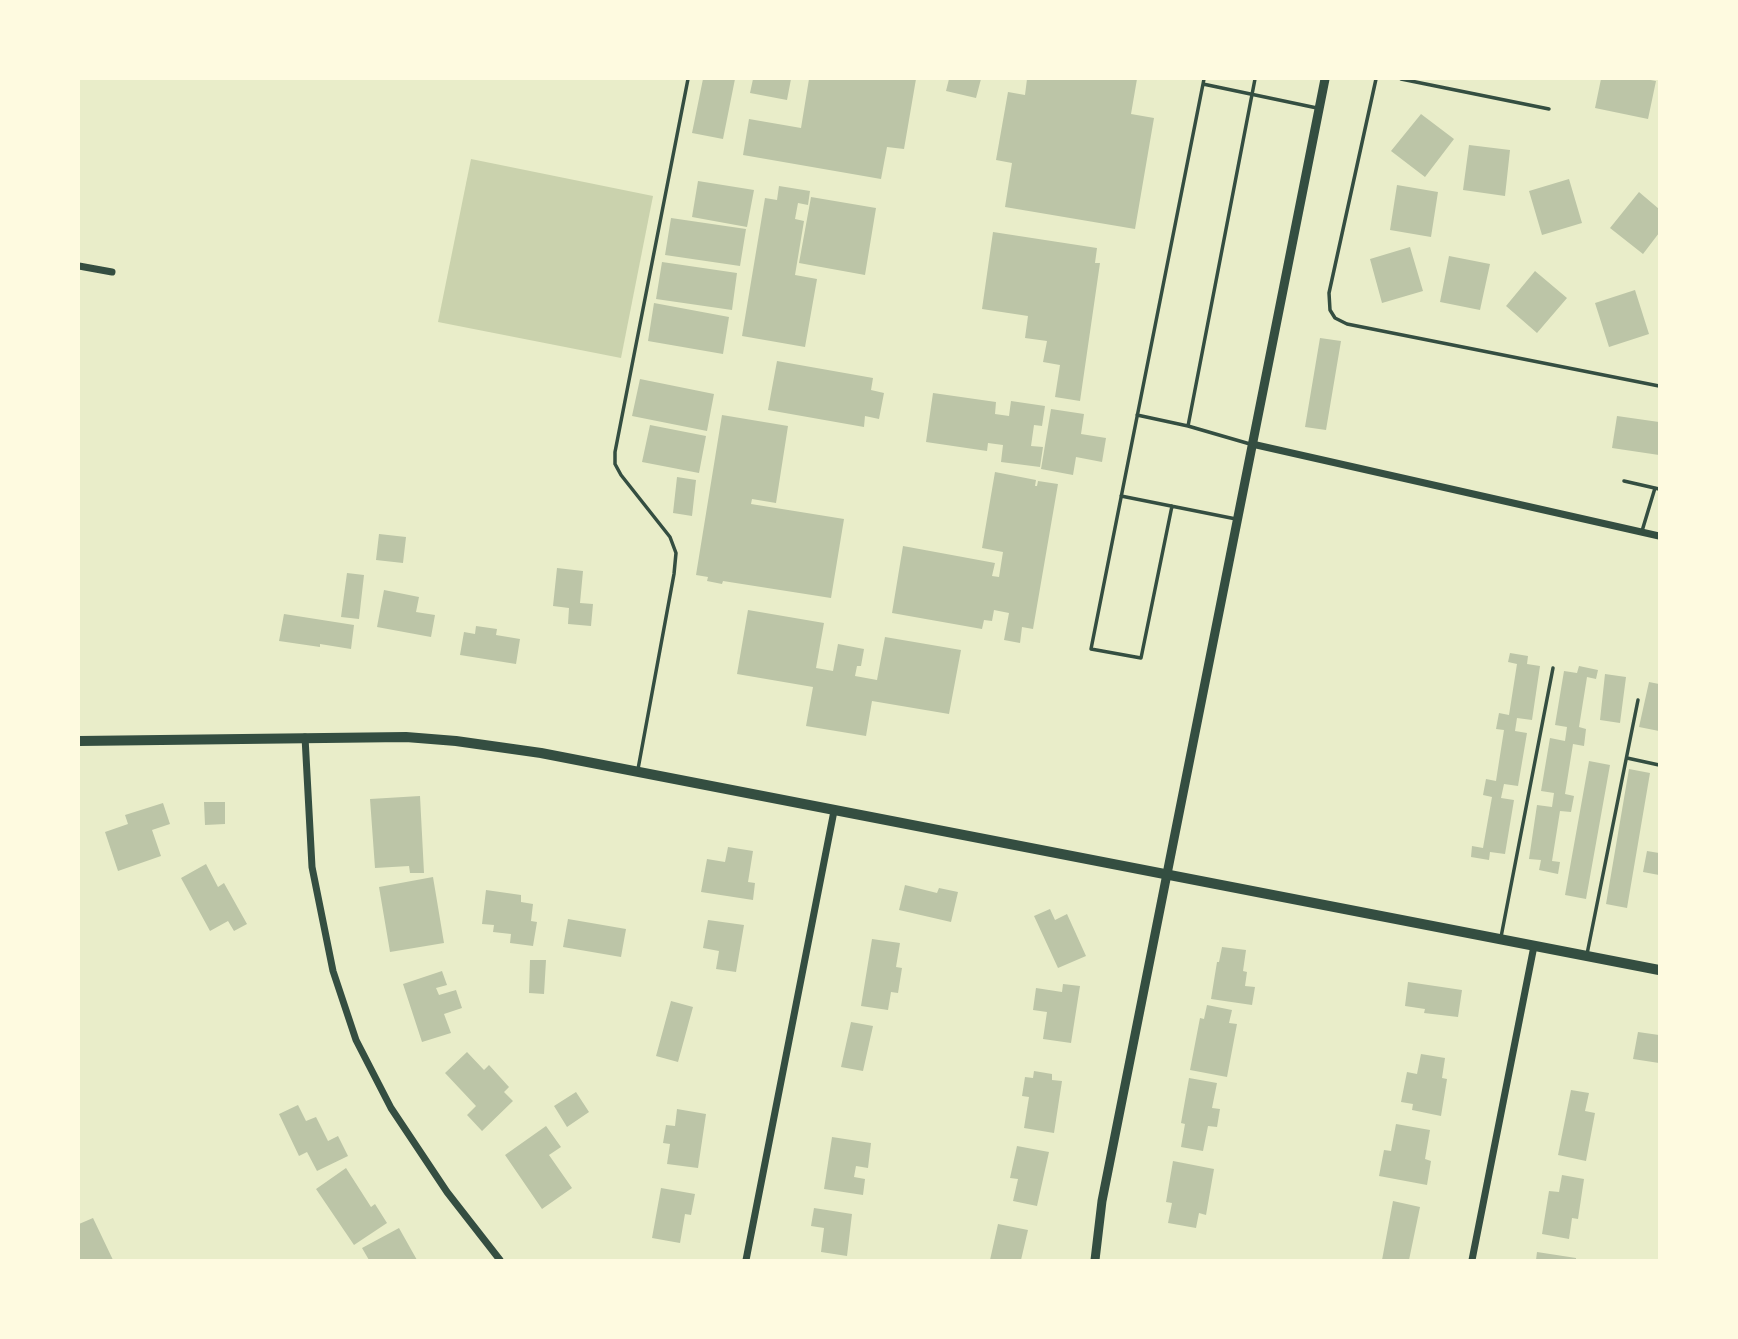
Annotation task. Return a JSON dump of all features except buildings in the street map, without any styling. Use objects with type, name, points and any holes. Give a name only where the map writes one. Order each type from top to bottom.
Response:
[{"type":"main road","points":[[79,741],[305,737],[406,737],[456,741],[638,771],[1659,970]]},
{"type":"street","points":[[1095,1260],[1102,1201],[1325,79]]},
{"type":"street","points":[[79,266],[112,272]]},
{"type":"street","points":[[1252,444],[1659,536]]},
{"type":"street","points":[[305,737],[312,867],[334,971],[356,1040],[391,1108],[447,1192],[500,1260]]},
{"type":"street","points":[[746,1260],[834,811]]},
{"type":"street","points":[[1472,1260],[1534,946]]},
{"type":"lane","points":[[638,771],[676,552],[670,537],[621,475],[615,464],[615,452],[688,79]]},
{"type":"lane","points":[[1188,426],[1255,79]]},
{"type":"lane","points":[[1376,79],[1329,293],[1330,310],[1335,318],[1347,324],[1659,386]]},
{"type":"lane","points":[[1401,79],[1549,108]]},
{"type":"lane","points":[[1171,506],[1141,658],[1091,649],[1203,81],[1252,95],[1319,108]]},
{"type":"lane","points":[[1137,415],[1252,444]]},
{"type":"lane","points":[[1624,481],[1657,489],[1642,531]]},
{"type":"lane","points":[[1122,496],[1236,519]]},
{"type":"lane","points":[[1500,939],[1553,668]]},
{"type":"lane","points":[[1587,956],[1639,701]]},
{"type":"lane","points":[[1627,758],[1659,765]]},
{"type":"green space","points":[[471,159],[653,196],[621,358],[438,322]]}]
